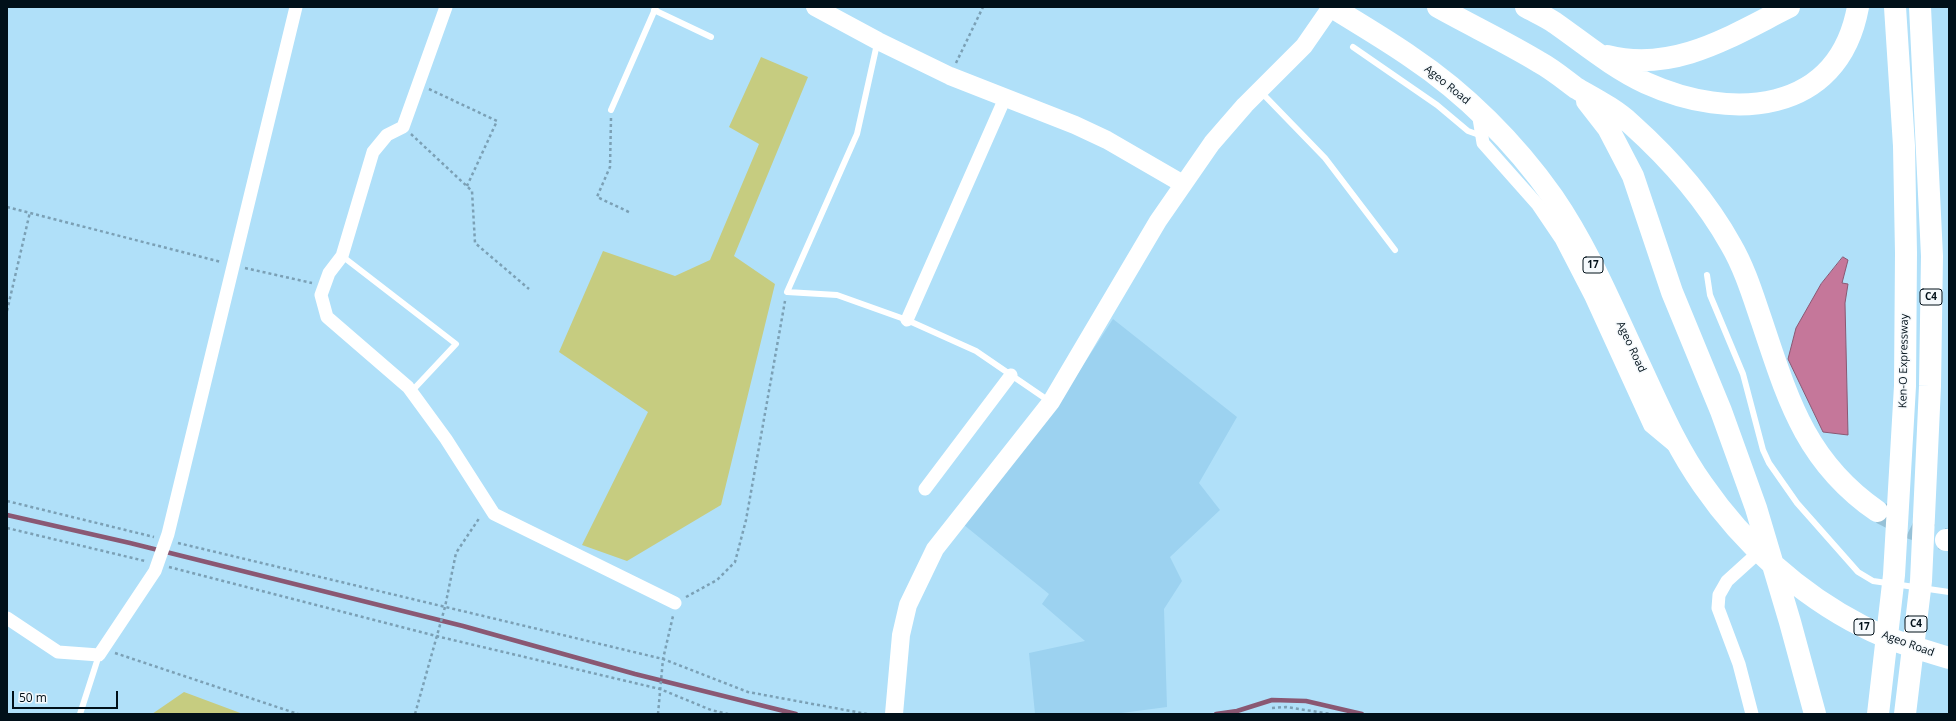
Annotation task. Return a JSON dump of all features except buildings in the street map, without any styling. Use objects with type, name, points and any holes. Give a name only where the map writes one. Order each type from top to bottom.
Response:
[{"type":"highway","name":"Ageo Road","points":[[1331,7],[1413,58],[1465,98],[1504,137],[1529,166],[1552,196],[1573,228],[1591,260],[1683,454],[1702,485],[1722,511],[1759,552],[1820,602],[1862,626],[1901,643],[1949,658]]},
{"type":"highway","points":[[1438,7],[1540,62],[1609,108],[1631,124],[1674,168],[1707,208],[1731,245],[1746,276],[1779,372],[1803,429],[1815,450],[1841,482],[1877,511]]},
{"type":"highway","points":[[1526,7],[1554,22],[1592,52],[1645,82],[1685,97],[1736,106],[1764,104],[1796,95],[1821,77],[1842,52],[1855,24],[1858,7]]},
{"type":"highway","points":[[1592,52],[1639,61],[1663,60],[1698,51],[1789,7]]},
{"type":"highway","name":"Ken-O Expressway","points":[[1878,714],[1886,657],[1894,575],[1905,386],[1906,253],[1904,146],[1895,7]]},
{"type":"highway","name":"C4","points":[[1905,714],[1912,666],[1921,581],[1930,386],[1932,256],[1921,10]]},
{"type":"highway","points":[[1576,87],[1608,128],[1633,176],[1672,292],[1721,411],[1756,508],[1790,622],[1815,714]]},
{"type":"street","points":[[7,618],[58,652],[102,652],[156,571],[166,540],[296,7]]},
{"type":"street","points":[[446,7],[403,127],[387,134],[373,152],[342,256],[329,273],[321,296],[327,316],[411,392],[446,439],[494,514],[676,603]]},
{"type":"street","points":[[815,7],[878,41],[950,76],[1075,125],[1107,140],[1183,184]]},
{"type":"street","points":[[894,714],[901,635],[908,605],[935,549],[1051,402],[1158,222],[1212,143],[1245,105],[1304,46],[1331,7]]},
{"type":"street","points":[[907,320],[1005,98]]},
{"type":"street","points":[[1478,112],[1483,143],[1538,205],[1561,239],[1591,297],[1650,426],[1683,454]]},
{"type":"street","points":[[925,489],[1011,375]]},
{"type":"street","points":[[1752,714],[1739,664],[1718,608],[1719,595],[1727,581],[1759,552]]},
{"type":"lane","points":[[611,110],[655,8],[711,37]]},
{"type":"lane","points":[[878,41],[857,134],[787,292],[837,295],[907,320],[976,351],[1051,402]]},
{"type":"lane","points":[[1353,47],[1438,105],[1468,131],[1482,136]]},
{"type":"lane","points":[[1260,91],[1325,158],[1395,250]]},
{"type":"lane","points":[[342,256],[456,344],[411,392]]},
{"type":"lane","points":[[1707,275],[1710,295],[1743,374],[1763,450],[1769,463],[1797,503],[1858,572],[1873,581],[1949,592]]},
{"type":"lane","points":[[80,714],[102,652]]},
{"type":"path","points":[[950,76],[983,7]]},
{"type":"path","points":[[419,84],[497,121],[467,186]]},
{"type":"path","points":[[611,110],[610,167],[597,197],[631,213]]},
{"type":"path","points":[[403,127],[472,191],[475,243],[529,289]]},
{"type":"path","points":[[7,207],[233,266],[324,286]]},
{"type":"path","points":[[7,311],[30,212]]},
{"type":"path","points":[[658,714],[663,659],[676,603],[716,580],[735,562],[746,520],[787,292]]},
{"type":"path","points":[[7,501],[663,659],[748,692],[867,714]]},
{"type":"path","points":[[415,714],[445,607],[456,553],[488,505]]},
{"type":"path","points":[[7,528],[158,564],[436,636],[660,689],[711,710],[728,714]]},
{"type":"path","points":[[102,652],[298,714]]},
{"type":"path","points":[[1272,708],[1286,707],[1331,714]]},
{"type":"shaded area","points":[[1843,257],[1848,260],[1842,283],[1848,284],[1845,303],[1848,435],[1823,432],[1788,359],[1796,328],[1821,284]]},
{"type":"shaded area","points":[[1113,319],[1237,417],[1199,483],[1220,510],[1170,557],[1182,581],[1164,609],[1167,707],[1114,714],[1035,714],[1029,653],[1085,641],[1042,604],[1049,594],[964,525],[1056,407]]},
{"type":"green space","points":[[761,57],[808,77],[734,256],[775,284],[721,505],[627,561],[582,545],[648,412],[559,352],[603,251],[675,276],[710,260],[759,144],[729,127]]},
{"type":"green space","points":[[184,692],[243,714],[152,714]]},
{"type":"waterway","points":[[7,515],[130,543],[463,626],[635,674],[796,714]]},
{"type":"waterway","points":[[1216,714],[1237,711],[1272,700],[1306,701],[1362,714]]},
{"type":"tunnel","points":[[1881,513],[1911,528],[1946,540]]}]
